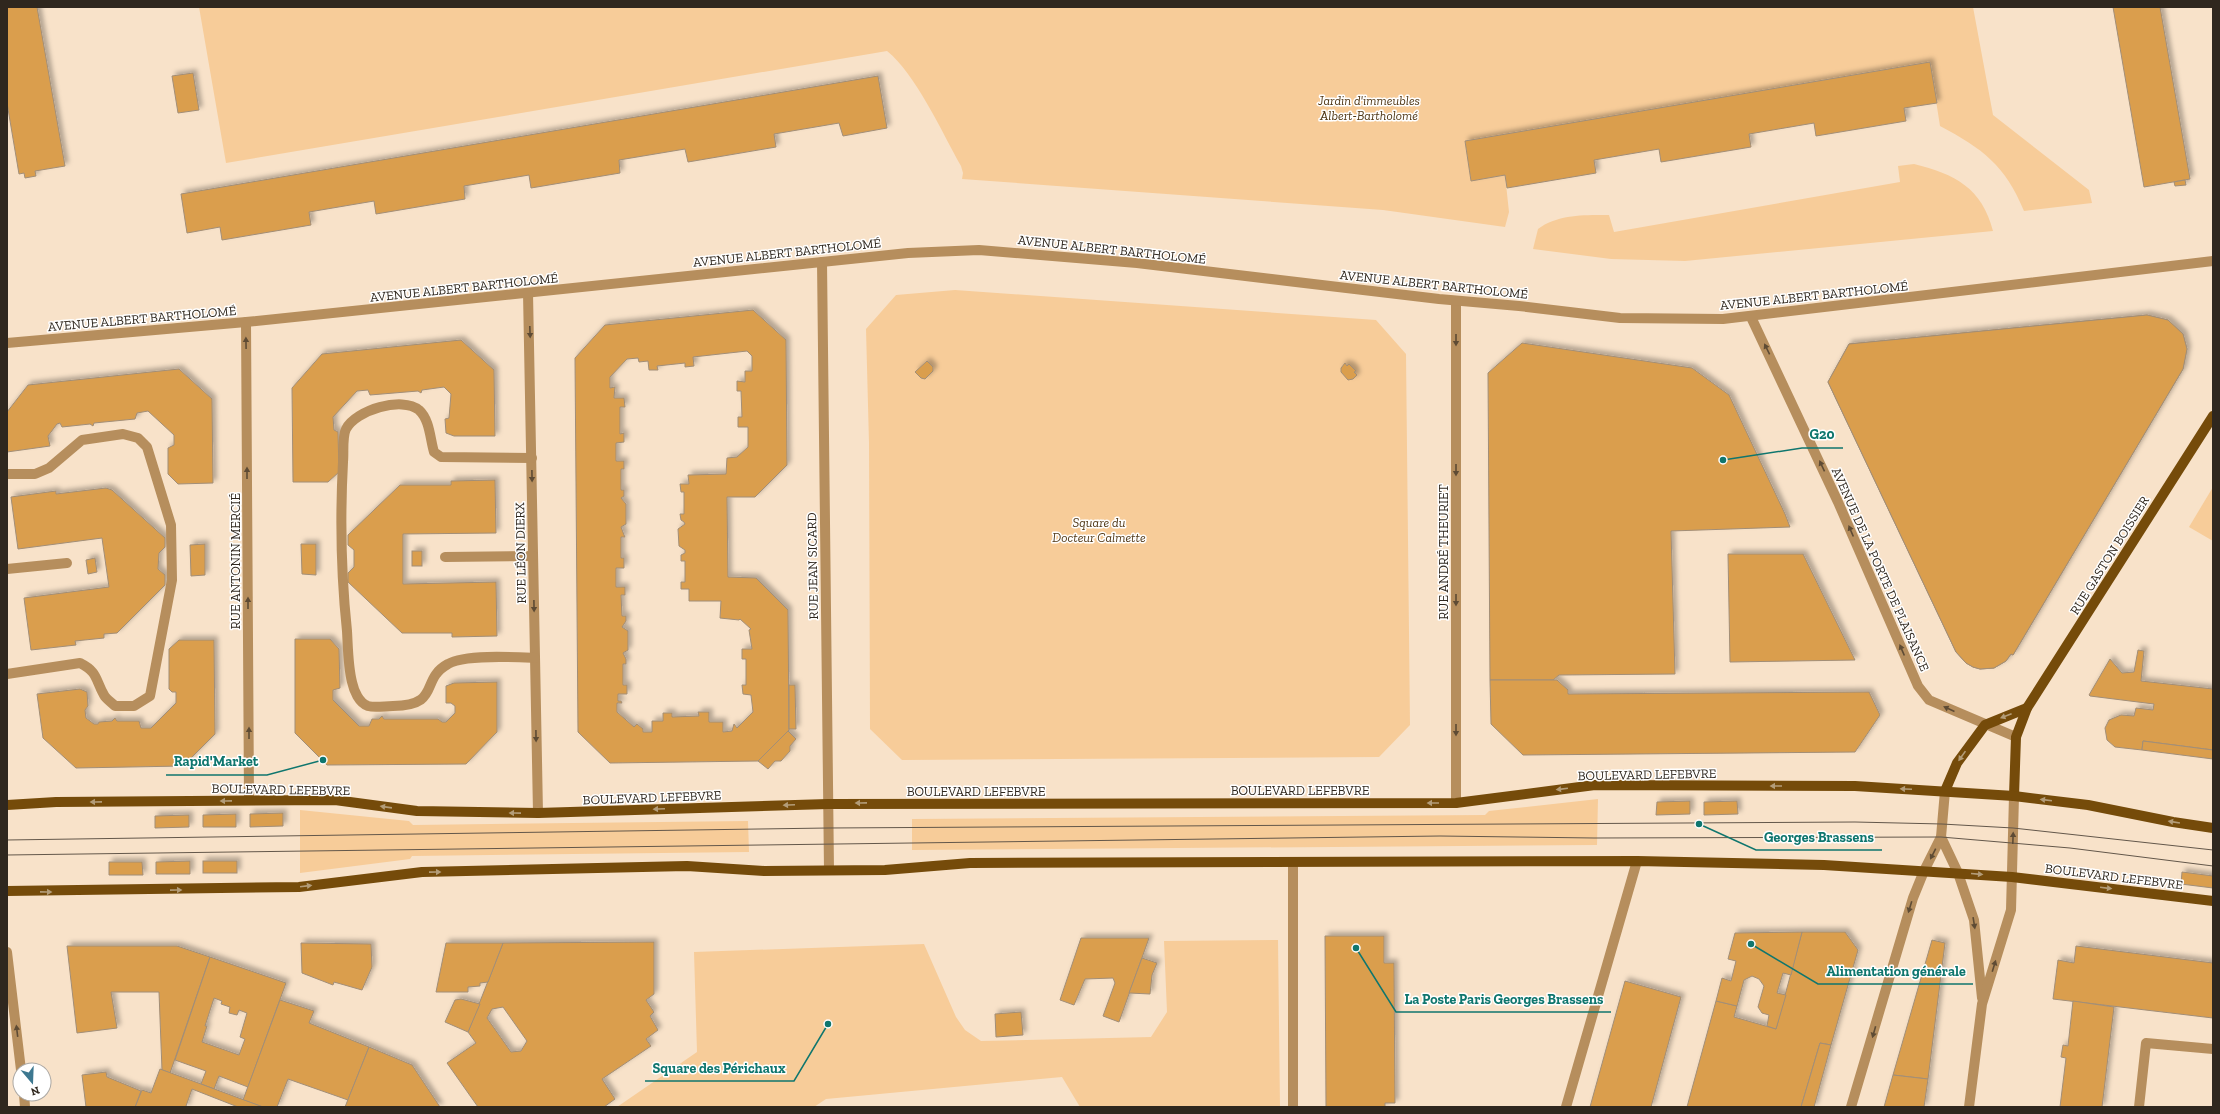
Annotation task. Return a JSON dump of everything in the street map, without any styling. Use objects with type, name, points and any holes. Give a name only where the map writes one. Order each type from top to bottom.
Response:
[{"type":"main road","name":"RUE GASTON BOISSIER","points":[[2014,796],[2016,737],[2027,708],[2213,416]]},
{"type":"main road","points":[[1945,791],[1957,763],[1985,725],[2027,708]]},
{"type":"main road","name":"BOULEVARD LEFEBVRE","points":[[7,806],[56,802],[336,800],[417,811],[538,813],[828,804],[1456,803],[1595,785],[1855,786],[2014,796],[2088,805],[2173,822],[2213,828]]},
{"type":"main road","name":"BOULEVARD LEFEBVRE","points":[[7,891],[59,892],[299,887],[422,872],[687,866],[764,871],[885,870],[970,863],[1637,861],[1824,865],[1958,873],[2012,877],[2213,901]]},
{"type":"street","name":"AVENUE ALBERT BARTHOLOMÉ","points":[[7,343],[246,322],[908,253],[979,250],[1137,263],[1620,318],[1723,319],[1751,317],[2213,261]]},
{"type":"street","name":"RUE JEAN SICARD","points":[[822,262],[829,870]]},
{"type":"street","name":"RUE LÉON DIERX","points":[[528,293],[538,813]]},
{"type":"street","name":"RUE ANDRÉ THEURIET","points":[[1456,300],[1456,803]]},
{"type":"street","name":"AVENUE DE LA PORTE DE PLAISANCE","points":[[1751,317],[1838,502],[1918,686],[1929,700],[2016,737]]},
{"type":"street","name":"RUE ANTONIN MERCIÉ","points":[[246,322],[249,800]]},
{"type":"street","points":[[532,458],[441,457],[434,452],[429,428],[419,410],[410,405],[378,407],[353,418],[346,430],[340,505],[343,591],[350,670],[355,693],[361,702],[368,706],[410,706],[424,698],[437,674],[447,664],[456,660],[498,657],[535,658]]},
{"type":"street","points":[[7,474],[35,474],[49,468],[82,440],[123,434],[138,438],[147,447],[171,525],[172,580],[150,696],[134,706],[115,706],[104,696],[97,678],[91,668],[80,663],[7,674]]},
{"type":"street","points":[[446,557],[533,556]]},
{"type":"street","points":[[7,569],[67,563]]},
{"type":"street","points":[[1851,1107],[1909,913],[1924,871],[1941,837],[1945,791]]},
{"type":"street","points":[[1969,1107],[1982,1004],[2011,910],[2014,796]]},
{"type":"street","points":[[1941,837],[1958,873],[1974,920],[1982,1004]]},
{"type":"street","points":[[1566,1107],[1637,861]]},
{"type":"street","points":[[1293,862],[1293,1107]]},
{"type":"street","points":[[7,952],[20,1062]]},
{"type":"street","points":[[2139,1107],[2146,1043],[2213,1049]]},
{"type":"green space","name":"Jardin d'immeubles Albert-Bartholomé","points":[[199,7],[1973,7],[1993,115],[2089,190],[2092,203],[2024,211],[2009,182],[1991,160],[1969,143],[1940,126],[1930,62],[1465,141],[1471,181],[1505,175],[1509,212],[1505,227],[1383,210],[962,179],[963,173],[961,166],[928,105],[908,74],[887,51],[226,163]]},
{"type":"green space","points":[[1914,164],[1942,173],[1965,185],[1982,204],[1993,231],[1685,261],[1611,259],[1533,249],[1538,229],[1554,220],[1581,215],[1609,215],[1614,232],[1900,182],[1898,166]]},
{"type":"green space","name":"Square du Docteur Calmette","points":[[955,290],[1376,320],[1406,354],[1410,725],[1379,757],[902,760],[870,729],[869,443],[866,329],[896,295]]},
{"type":"green space","points":[[2213,487],[2213,541],[2189,527]]},
{"type":"green space","points":[[1598,799],[1597,845],[912,850],[912,819],[1485,815],[1489,811]]},
{"type":"green space","points":[[300,810],[409,821],[413,825],[748,821],[749,852],[412,856],[410,859],[300,873]]},
{"type":"green space","points":[[1278,940],[1280,1107],[1080,1107],[1062,1077],[826,1099],[814,1107],[617,1107],[697,1052],[694,952],[924,944],[956,1017],[965,1030],[981,1041],[1151,1037],[1167,1012],[1164,941]]},
{"type":"building","points":[[7,7],[37,7],[65,166],[35,171],[36,176],[25,178],[24,173],[19,174],[7,103]]},
{"type":"building","points":[[2113,7],[2160,7],[2190,179],[2144,187]]},
{"type":"building","points":[[1930,62],[1937,103],[1904,108],[1906,121],[1816,136],[1814,123],[1749,134],[1751,147],[1661,162],[1659,149],[1594,160],[1596,173],[1507,188],[1505,175],[1471,181],[1465,141]]},
{"type":"building","points":[[193,73],[199,110],[178,113],[172,76]]},
{"type":"building","points":[[878,76],[887,128],[843,136],[839,123],[774,134],[776,147],[688,162],[685,149],[619,160],[620,173],[531,188],[529,175],[464,186],[465,199],[376,214],[374,201],[309,212],[311,225],[222,240],[220,227],[187,233],[181,194]]},
{"type":"building","points":[[2185,180],[2186,185],[2175,186],[2174,182]]},
{"type":"building","points":[[753,310],[786,340],[787,465],[755,497],[727,497],[728,577],[756,578],[788,610],[789,730],[758,761],[610,763],[578,732],[575,358],[605,325]],"holes":[[[747,351],[752,356],[752,371],[745,371],[745,382],[737,381],[737,391],[741,391],[742,417],[738,417],[738,427],[748,427],[748,447],[737,457],[727,458],[726,474],[688,475],[689,484],[680,484],[681,492],[684,492],[684,514],[680,514],[681,520],[685,524],[678,529],[679,546],[685,550],[685,553],[681,555],[681,561],[685,561],[685,582],[681,582],[681,589],[689,589],[689,601],[721,601],[720,618],[740,619],[751,629],[749,630],[752,649],[742,649],[742,659],[746,659],[746,685],[742,685],[743,694],[751,695],[753,712],[737,728],[734,724],[732,731],[723,732],[723,722],[709,722],[709,712],[698,712],[699,716],[672,717],[672,713],[663,713],[663,721],[652,721],[652,732],[643,732],[643,729],[637,724],[634,727],[617,712],[617,703],[622,703],[621,701],[618,701],[618,694],[627,694],[627,685],[623,685],[623,664],[626,664],[626,659],[623,653],[628,650],[628,631],[622,627],[626,621],[626,616],[622,616],[621,595],[625,595],[625,587],[616,587],[616,568],[624,568],[624,558],[621,558],[621,537],[625,537],[621,527],[626,524],[626,504],[621,498],[624,496],[624,490],[621,490],[621,469],[624,469],[624,461],[616,461],[616,443],[624,442],[624,433],[620,434],[620,407],[625,407],[624,398],[614,398],[615,387],[610,388],[610,377],[627,359],[638,358],[639,362],[648,361],[649,370],[658,370],[657,366],[685,363],[685,367],[694,366],[693,357]]]},
{"type":"building","points":[[2147,315],[2168,320],[2183,334],[2187,349],[2183,369],[2013,655],[2011,654],[2006,661],[1994,668],[1980,669],[1973,667],[1966,663],[1956,652],[1828,382],[1849,344]],"holes":[[[2015,484],[2039,498],[1988,583],[1973,590],[1962,565],[2006,491],[2009,493]]]},
{"type":"building","points":[[2147,315],[2168,320],[2183,334],[2187,349],[2183,369],[2013,655],[2011,654],[2006,661],[1994,668],[1980,669],[1973,667],[1966,663],[1956,652],[1828,382],[1849,344]]},
{"type":"building","points":[[461,340],[494,370],[495,436],[454,436],[446,433],[445,419],[449,418],[451,394],[444,387],[422,390],[421,393],[418,391],[370,395],[368,390],[357,391],[333,417],[334,430],[338,432],[339,472],[328,482],[293,482],[292,388],[322,354]]},
{"type":"building","points":[[1522,343],[1692,368],[1729,395],[1785,514],[1790,527],[1671,531],[1675,674],[1559,675],[1553,680],[1490,680],[1488,373]]},
{"type":"building","points":[[927,361],[933,367],[933,371],[925,379],[921,378],[915,372]]},
{"type":"building","points":[[1345,363],[1347,366],[1349,364],[1356,371],[1354,372],[1357,375],[1353,379],[1348,380],[1341,372],[1341,368]]},
{"type":"building","points":[[179,369],[212,399],[213,483],[178,484],[168,474],[168,448],[174,445],[174,435],[148,411],[137,413],[135,419],[94,423],[93,426],[90,424],[62,427],[60,423],[57,424],[48,436],[50,446],[7,452],[7,412],[28,385]]},
{"type":"building","points":[[495,480],[496,533],[403,534],[403,584],[496,582],[497,636],[452,637],[452,633],[402,633],[348,582],[348,573],[354,567],[354,550],[348,545],[348,535],[400,485],[451,485],[451,481]]},
{"type":"building","points":[[106,488],[112,490],[165,538],[165,547],[159,553],[158,569],[165,575],[165,585],[117,633],[104,634],[104,638],[75,641],[76,645],[31,650],[24,598],[109,587],[102,538],[18,549],[11,497],[56,491],[56,494]]},
{"type":"building","points":[[205,544],[205,575],[191,576],[190,545]]},
{"type":"building","points":[[301,544],[316,544],[316,575],[302,574]]},
{"type":"building","points":[[412,551],[422,551],[422,566],[412,566]]},
{"type":"building","points":[[1728,554],[1803,554],[1855,660],[1730,662]]},
{"type":"building","points":[[95,558],[97,572],[88,574],[86,560]]},
{"type":"building","points":[[295,639],[330,639],[339,649],[340,688],[333,690],[333,700],[359,726],[369,726],[372,719],[379,719],[382,716],[384,719],[438,719],[442,722],[446,722],[455,713],[455,706],[451,703],[446,703],[446,686],[454,683],[497,682],[497,732],[466,764],[327,765],[295,733]]},
{"type":"building","points":[[179,640],[214,640],[215,734],[183,766],[76,768],[43,738],[37,694],[80,689],[87,692],[88,706],[85,710],[86,718],[94,724],[112,721],[115,718],[117,721],[139,721],[141,728],[151,728],[176,703],[176,692],[172,692],[169,689],[169,649]]},
{"type":"building","points":[[2138,650],[2144,651],[2141,681],[2213,689],[2213,750],[2143,741],[2142,750],[2115,747],[2107,740],[2105,728],[2109,720],[2121,715],[2134,716],[2136,708],[2153,710],[2154,704],[2089,695],[2110,659],[2122,673],[2134,672]]},
{"type":"building","points":[[1490,680],[1557,680],[1568,690],[1568,694],[1869,692],[1880,715],[1855,752],[1523,755],[1491,724]]},
{"type":"building","points":[[789,685],[795,685],[796,729],[789,729]]},
{"type":"building","points":[[788,731],[796,739],[790,746],[790,751],[781,761],[775,761],[768,769],[758,761]]},
{"type":"building","points":[[2143,741],[2213,750],[2213,759],[2142,750]]},
{"type":"building","points":[[1690,801],[1690,814],[1656,815],[1657,802]]},
{"type":"building","points":[[1737,801],[1738,814],[1704,815],[1704,802]]},
{"type":"building","points":[[283,813],[283,826],[250,827],[250,814]]},
{"type":"building","points":[[236,814],[236,827],[203,827],[203,815]]},
{"type":"building","points":[[189,815],[189,827],[155,828],[155,816]]},
{"type":"building","points":[[190,861],[190,874],[156,874],[156,862]]},
{"type":"building","points":[[203,861],[237,861],[237,873],[203,873]]},
{"type":"building","points":[[109,862],[142,862],[143,875],[109,875]]},
{"type":"building","points":[[2182,872],[2213,876],[2213,888],[2181,884]]},
{"type":"building","points":[[1802,932],[1845,932],[1858,950],[1831,1045],[1820,1043],[1801,1107],[1687,1107],[1716,1001],[1737,1006],[1734,1017],[1776,1029]]},
{"type":"building","points":[[1802,932],[1791,975],[1783,973],[1777,993],[1786,995],[1776,1029],[1767,1026],[1769,1015],[1762,1013],[1758,1007],[1764,986],[1759,979],[1752,976],[1744,980],[1737,1006],[1716,1001],[1722,978],[1731,981],[1736,961],[1728,959],[1735,933]]},
{"type":"building","points":[[1325,936],[1384,936],[1384,963],[1394,963],[1395,1103],[1385,1103],[1385,1107],[1326,1107]]},
{"type":"building","points":[[1081,938],[1149,938],[1119,1022],[1103,1016],[1115,983],[1113,978],[1085,979],[1074,1005],[1060,1000]]},
{"type":"building","points":[[1932,940],[1945,943],[1928,1079],[1893,1075]]},
{"type":"building","points":[[654,942],[654,994],[646,1000],[654,1012],[650,1016],[658,1030],[646,1039],[651,1046],[602,1079],[615,1099],[604,1107],[478,1107],[447,1063],[476,1043],[468,1032],[503,943]],"holes":[[[503,1007],[527,1041],[521,1051],[511,1052],[487,1018],[492,1009]]]},
{"type":"building","points":[[301,943],[371,944],[372,967],[362,990],[334,982],[333,985],[302,973]]},
{"type":"building","points":[[446,943],[503,943],[488,982],[480,983],[480,986],[468,987],[468,992],[436,992]]},
{"type":"building","points":[[67,946],[177,946],[210,957],[170,1073],[162,1070],[159,992],[111,992],[117,1028],[77,1033]]},
{"type":"building","points":[[2076,946],[2213,963],[2213,1018],[2053,999],[2058,960],[2074,963]]},
{"type":"building","points":[[210,957],[286,983],[248,1087],[219,1076],[214,1089],[201,1084],[206,1071],[175,1060]],"holes":[[[214,998],[222,1001],[221,1004],[230,1007],[229,1013],[237,1015],[239,1010],[247,1013],[240,1037],[245,1039],[239,1055],[202,1042],[207,1026],[205,1026]]]},
{"type":"building","points":[[1142,958],[1157,963],[1152,975],[1150,994],[1129,993]]},
{"type":"building","points":[[1625,981],[1681,997],[1651,1107],[1590,1107]]},
{"type":"building","points":[[461,999],[480,1004],[468,1032],[445,1022],[455,1000]]},
{"type":"building","points":[[280,1000],[314,1011],[309,1023],[369,1047],[348,1100],[288,1079],[277,1107],[263,1107],[243,1100]]},
{"type":"building","points":[[2073,1001],[2114,1007],[2102,1107],[2060,1107],[2066,1058],[2061,1057],[2063,1045],[2068,1046]]},
{"type":"building","points":[[1021,1012],[1023,1035],[996,1037],[995,1014]]},
{"type":"building","points":[[1820,1043],[1831,1045],[1814,1107],[1801,1107]]},
{"type":"building","points":[[369,1047],[412,1065],[440,1107],[345,1107]]},
{"type":"building","points":[[160,1069],[263,1107],[238,1107],[192,1089],[186,1106],[188,1107],[135,1107],[142,1090],[151,1093]]},
{"type":"building","points":[[106,1072],[107,1077],[141,1091],[135,1107],[86,1107],[82,1075]]},
{"type":"building","points":[[1893,1075],[1928,1079],[1924,1107],[1884,1107]]},
{"type":"tram line","points":[[7,840],[828,828],[1855,822],[1942,824],[2013,828],[2213,850]]},
{"type":"tram line","points":[[7,855],[1440,836],[1594,838],[1941,837],[2070,848],[2213,866]]},
{"type":"place","name":"G20","points":[[1723,460]]},
{"type":"place","name":"Rapid'Market","points":[[323,760]]},
{"type":"place","name":"Georges Brassens","points":[[1699,824]]},
{"type":"place","name":"Alimentation générale","points":[[1751,944]]},
{"type":"place","name":"La Poste Paris Georges Brassens","points":[[1356,948]]},
{"type":"place","name":"Square des Périchaux","points":[[828,1024]]}]
